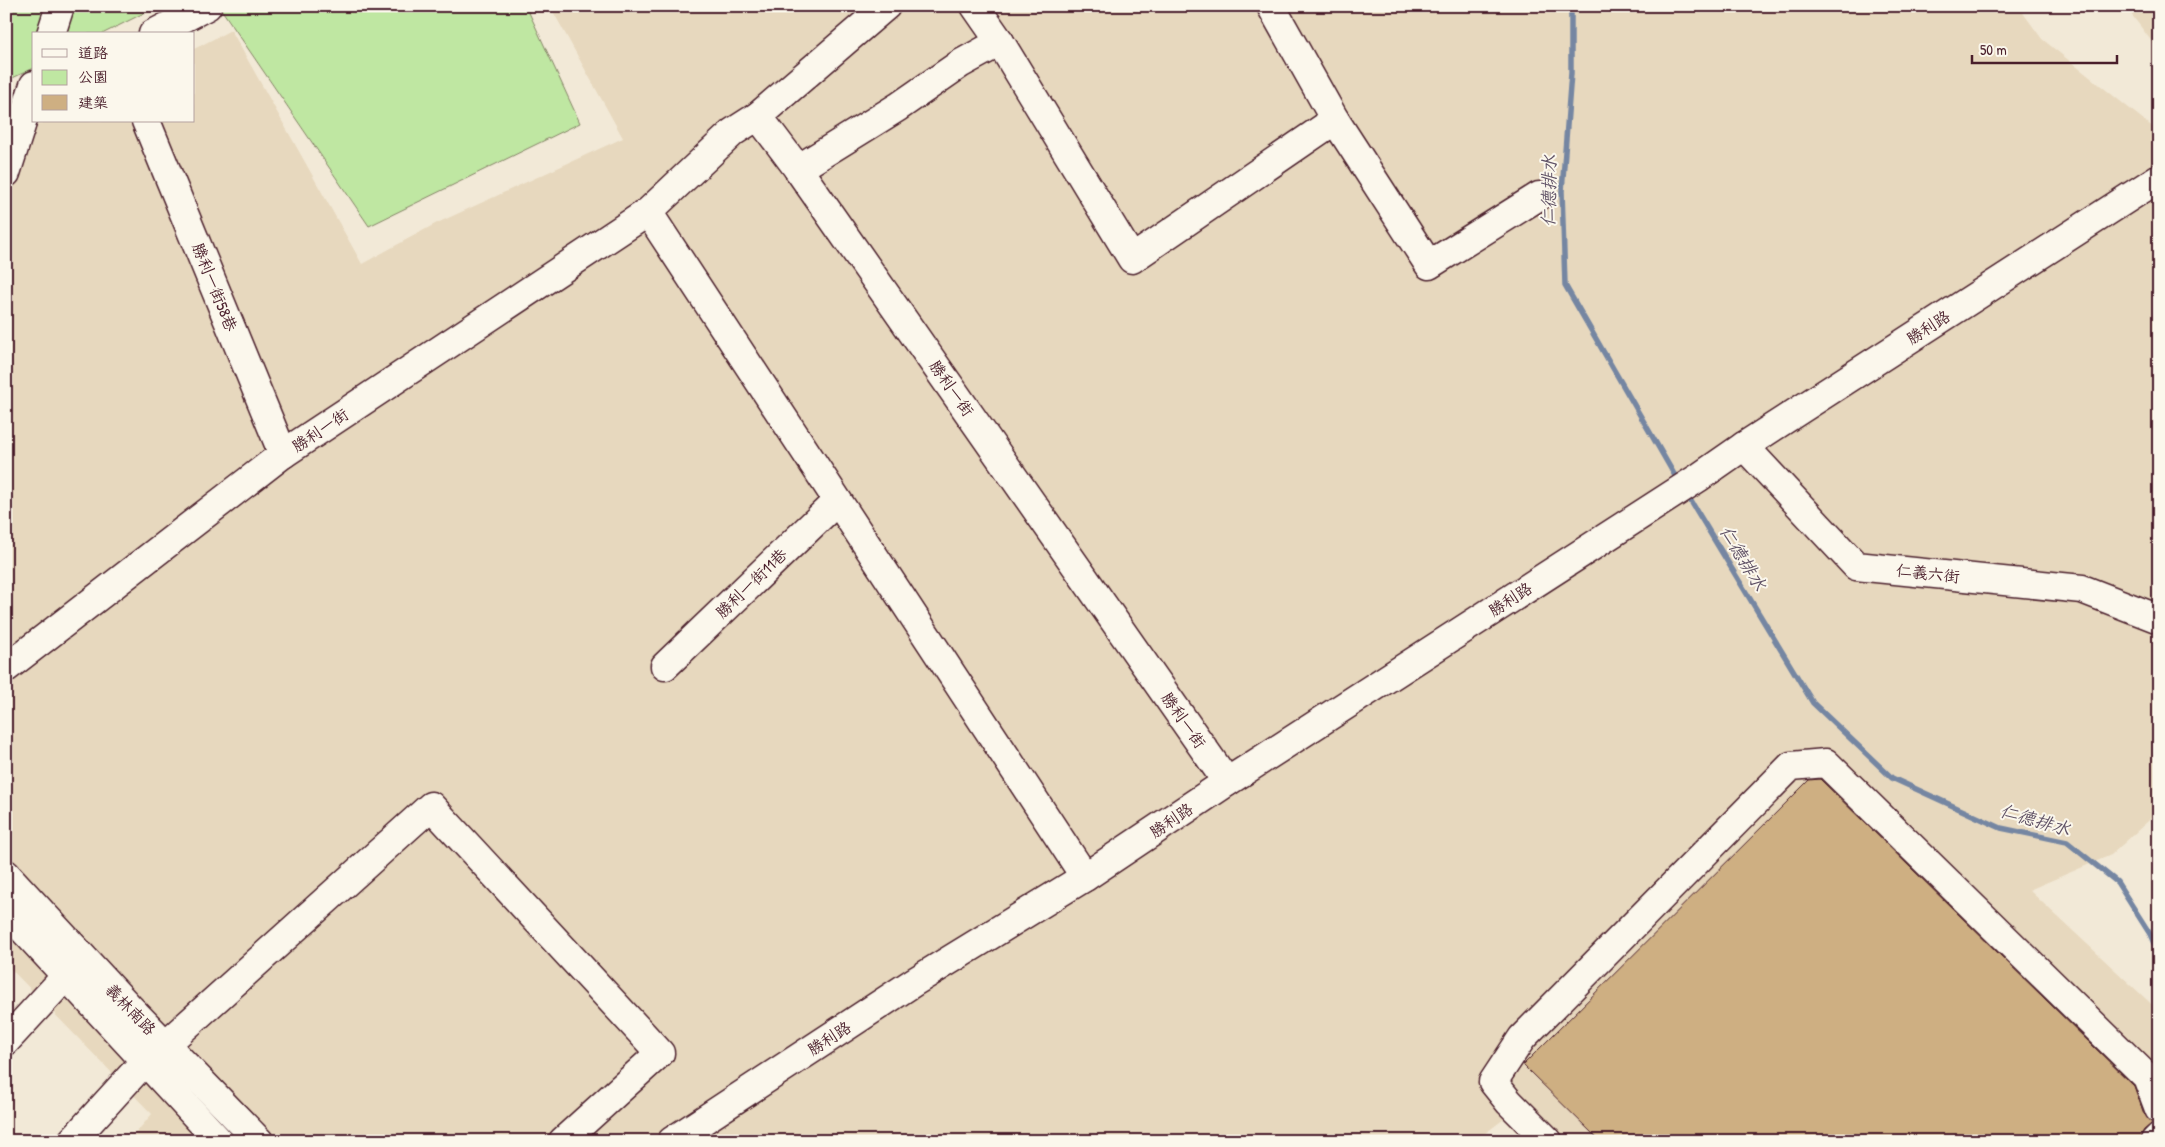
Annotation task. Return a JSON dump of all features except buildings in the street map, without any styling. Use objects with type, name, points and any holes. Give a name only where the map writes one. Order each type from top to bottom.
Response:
[{"type":"street","points":[[52,32],[60,6]]},
{"type":"street","points":[[157,32],[208,6]]},
{"type":"street","points":[[758,116],[886,6]]},
{"type":"street","points":[[975,6],[1000,42],[1132,259],[1335,120]]},
{"type":"street","points":[[1271,6],[1335,120],[1429,266],[1539,196]]},
{"type":"street","points":[[798,170],[898,107],[960,64],[1000,42]]},
{"type":"street","points":[[6,173],[32,89]]},
{"type":"street","name":"勝利一街","points":[[6,668],[283,454],[648,212],[733,132],[758,116],[798,170],[1227,782]]},
{"type":"street","name":"勝利一街58巷","points":[[146,122],[283,454]]},
{"type":"street","name":"勝利路","points":[[672,1141],[914,982],[1085,877],[1227,782],[2159,178]]},
{"type":"street","points":[[648,212],[1085,877]]},
{"type":"street","name":"仁義六街","points":[[1744,446],[1856,566],[2082,589],[2159,620]]},
{"type":"street","name":"勝利一街11巷","points":[[665,666],[837,501]]},
{"type":"street","points":[[1548,1141],[1509,1102],[1493,1082],[1522,1038],[1791,766],[1826,763],[2147,1077],[2159,1109]]},
{"type":"street","points":[[72,1141],[155,1053],[431,806],[660,1053],[563,1141]]},
{"type":"street","name":"義林南路","points":[[6,874],[155,1053],[219,1141]]},
{"type":"street","name":"義林南路","points":[[6,911],[67,975],[259,1141]]},
{"type":"street","points":[[6,1041],[67,975]]},
{"type":"street","points":[[2155,1141],[2159,1137]]},
{"type":"shaded area","points":[[550,6],[2018,6],[2042,39],[2159,132],[2159,811],[2111,855],[2029,890],[2159,1011],[2159,1141],[1525,1141],[1504,1119],[1475,1141],[129,1141],[152,1114],[6,964],[6,212],[29,130],[44,122],[195,122],[195,48],[231,30],[362,264],[435,224],[623,138]]},
{"type":"shaded area","points":[[2125,6],[2159,6],[2159,51]]},
{"type":"green space","points":[[6,6],[158,6],[106,32],[32,32],[32,69],[6,81]]},
{"type":"green space","points":[[219,6],[526,6],[580,123],[369,226]]},
{"type":"waterway","name":"仁德排水","points":[[1571,6],[1571,73],[1562,191],[1565,285],[1678,481]]},
{"type":"waterway","name":"仁德排水","points":[[1686,493],[1813,703],[1892,778],[2001,828],[2067,842],[2117,882],[2150,934],[2159,955]]}]
